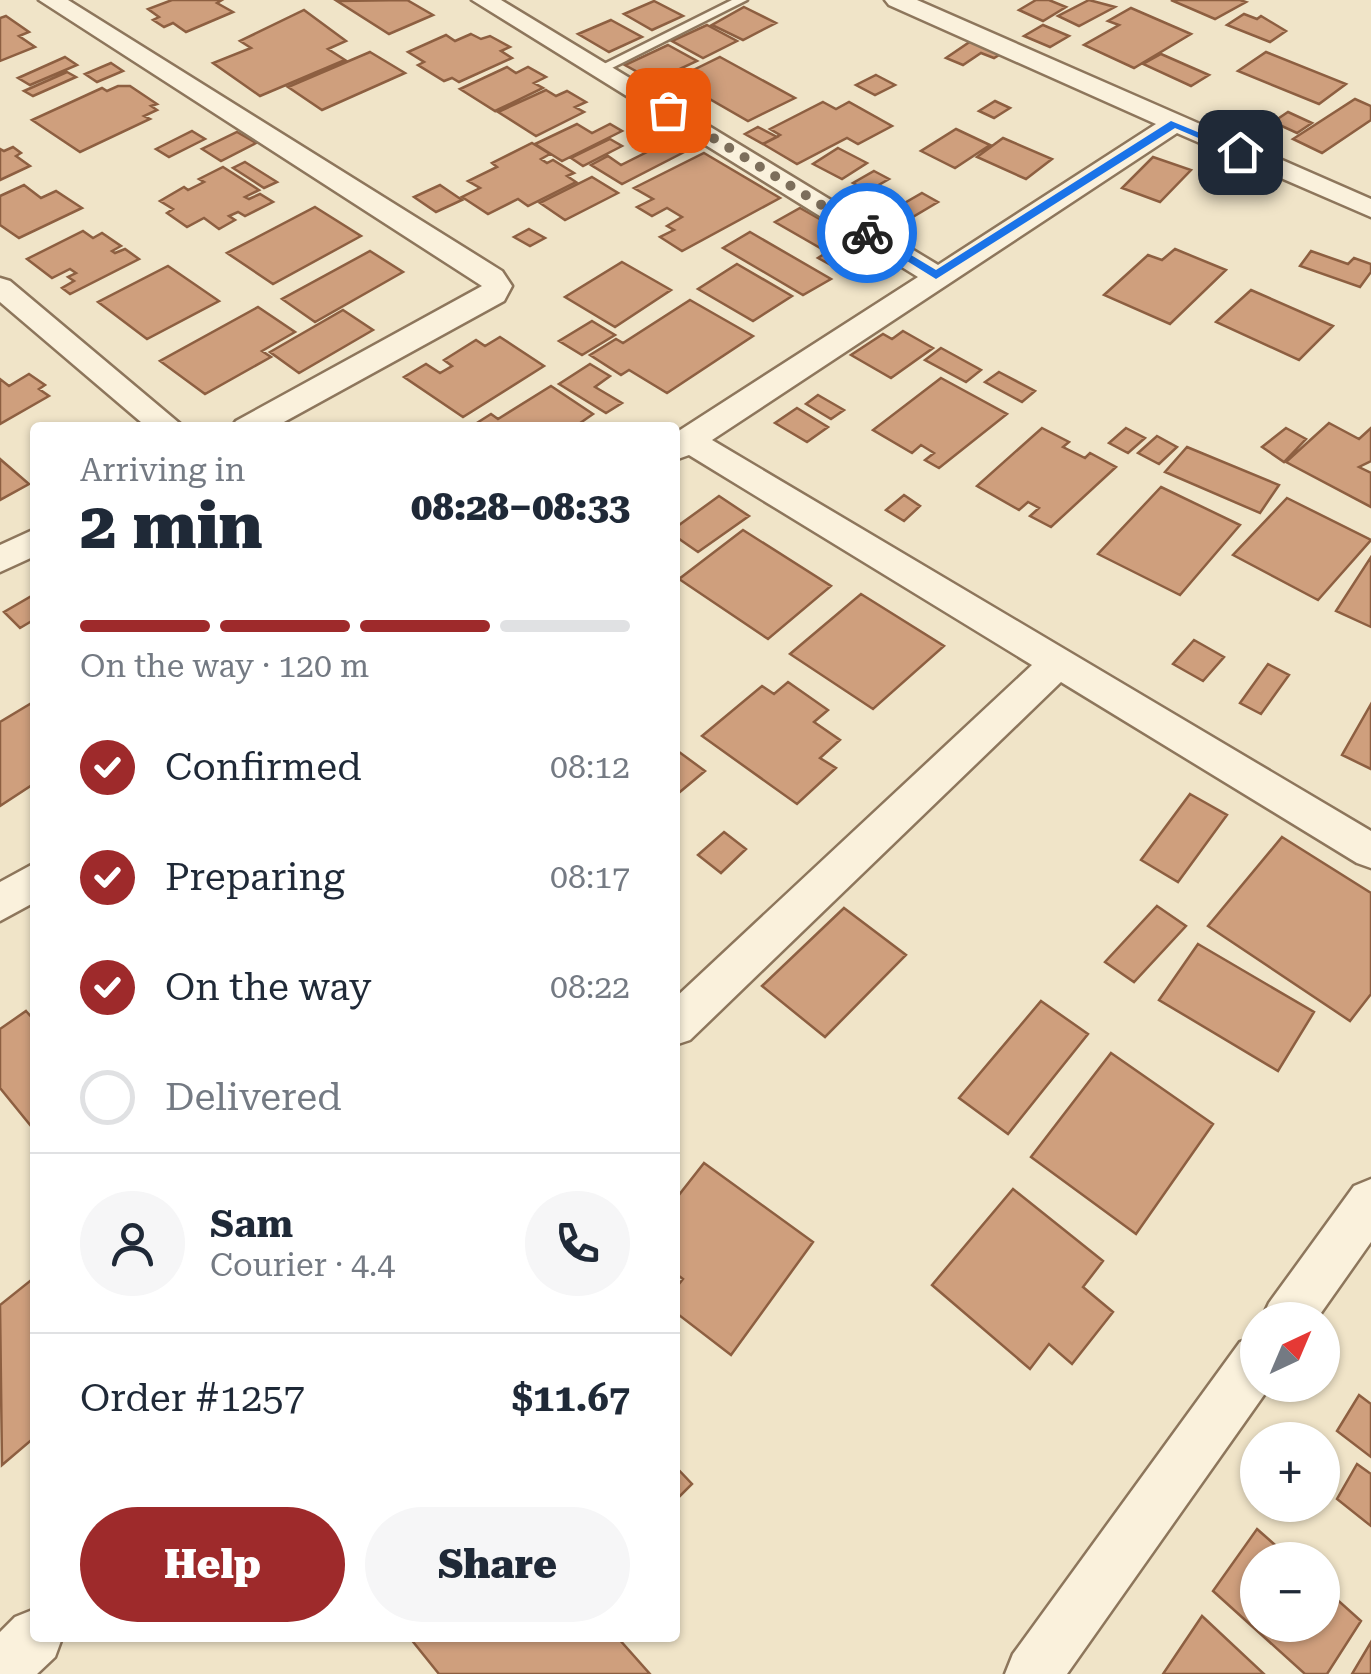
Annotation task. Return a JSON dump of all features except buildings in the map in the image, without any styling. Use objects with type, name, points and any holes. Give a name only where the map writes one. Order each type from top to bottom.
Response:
[{"type":"street","points":[[51,0],[492,277],[497,286],[494,295],[257,422]]},
{"type":"street","points":[[484,0],[936,276]]},
{"type":"street","points":[[897,0],[1371,209]]},
{"type":"street","points":[[1175,124],[682,444],[1371,851]]},
{"type":"street","points":[[0,286],[162,422]]},
{"type":"street","points":[[0,560],[30,544]]},
{"type":"street","points":[[680,1021],[1056,664]]},
{"type":"street","points":[[0,904],[30,883]]},
{"type":"street","points":[[1299,1302],[1371,1202]]},
{"type":"street","points":[[1033,1674],[1240,1385]]},
{"type":"street","points":[[0,1671],[31,1642]]},
{"type":"lane","points":[[600,69],[741,0]]},
{"type":"way so far","points":[[668,110],[867,233]]},
{"type":"route","points":[[867,233],[936,276],[1175,124],[1240,152]]}]
